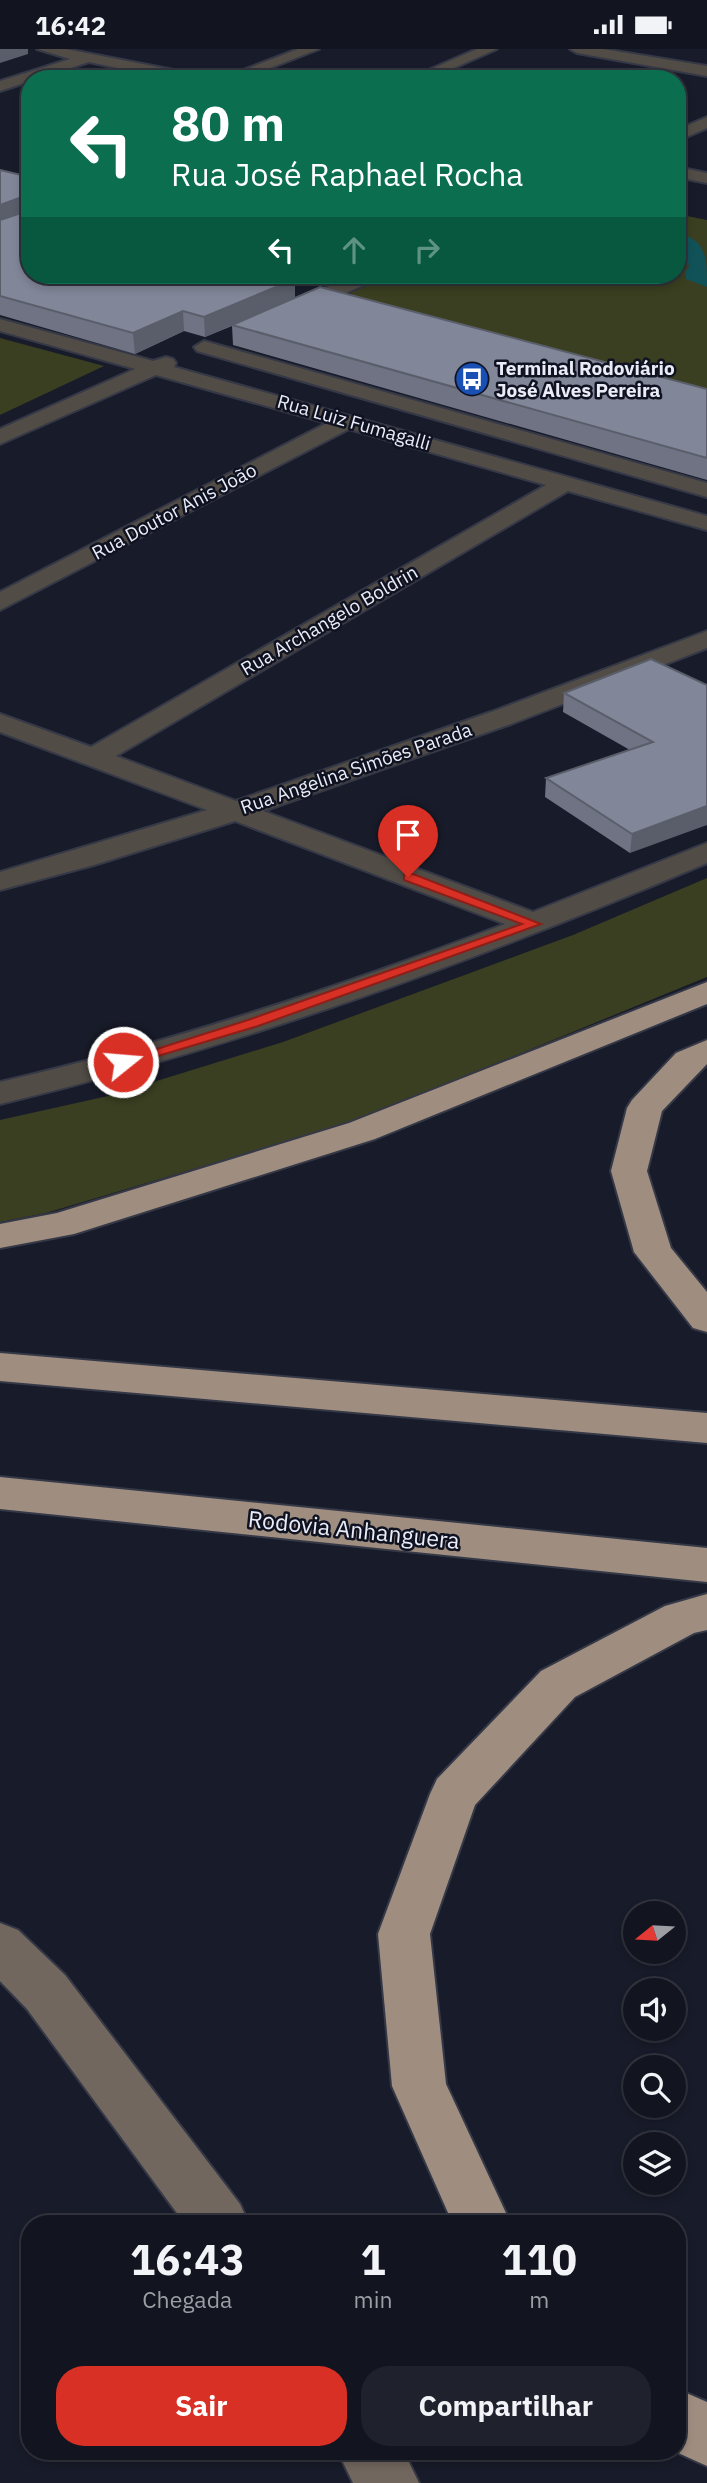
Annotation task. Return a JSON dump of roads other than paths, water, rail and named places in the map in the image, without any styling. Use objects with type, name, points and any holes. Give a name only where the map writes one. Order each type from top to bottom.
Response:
[{"type":"highway","points":[[0,1236],[61,1225],[362,1131],[707,992]]},
{"type":"highway","points":[[707,1050],[688,1060],[645,1108],[629,1171],[653,1252],[707,1318]]},
{"type":"highway","points":[[0,1367],[707,1428]]},
{"type":"highway","name":"Rodovia Anhanguera","points":[[0,1493],[707,1565]]},
{"type":"highway","points":[[478,2215],[419,2086],[404,1934],[454,1794],[558,1683],[681,1619],[707,1612]]},
{"type":"highway","points":[[686,2424],[707,2435]]},
{"type":"street","points":[[44,49],[149,70]]},
{"type":"street","points":[[50,70],[116,49]]},
{"type":"street","points":[[252,70],[312,49]]},
{"type":"street","points":[[438,70],[490,49]]},
{"type":"street","points":[[577,49],[707,71]]},
{"type":"street","points":[[0,86],[21,79]]},
{"type":"street","points":[[686,117],[707,121]]},
{"type":"street","points":[[686,132],[707,121]]},
{"type":"street","points":[[686,174],[707,178]]},
{"type":"street","points":[[264,321],[350,284]]},
{"type":"street","points":[[318,298],[345,305]]},
{"type":"street","name":"Rua Luiz Fumagalli","points":[[0,325],[158,367],[707,523]]},
{"type":"street","points":[[0,437],[228,336]]},
{"type":"street","points":[[204,347],[707,490]]},
{"type":"street","name":"Rua Doutor Anis João","points":[[0,602],[348,421]]},
{"type":"street","name":"Rua Archangelo Boldrin","points":[[93,758],[566,483]]},
{"type":"street","name":"Rua Angelina Simões Parada","points":[[0,881],[83,859],[232,812],[501,719],[707,639]]},
{"type":"street","points":[[0,722],[232,812],[535,924]]},
{"type":"street","points":[[0,1093],[71,1078],[253,1023],[535,924],[707,852]]},
{"type":"street","points":[[0,1947],[46,1993],[213,2215]]},
{"type":"street","points":[[374,2460],[388,2483]]},
{"type":"place","name":"Terminal Rodoviário José Alves Pereira","points":[[472,379]]}]
